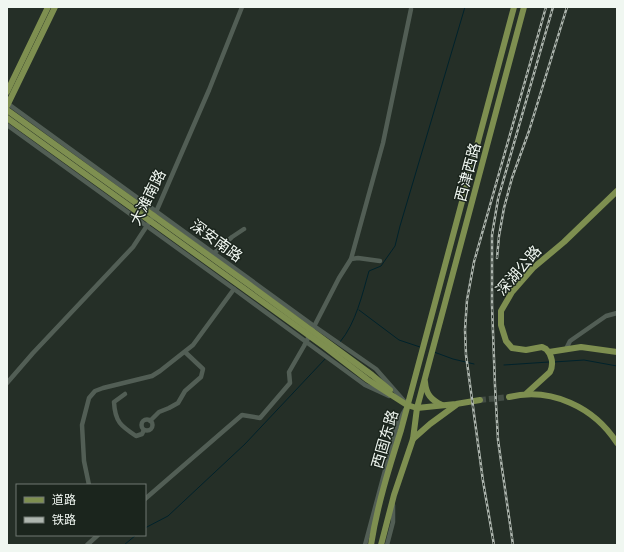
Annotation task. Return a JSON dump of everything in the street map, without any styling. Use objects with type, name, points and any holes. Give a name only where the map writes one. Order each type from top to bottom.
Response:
[{"type":"main road","points":[[7,92],[48,7]]},
{"type":"main road","points":[[7,106],[55,7]]},
{"type":"main road","name":"西津西路","points":[[425,340],[514,7]]},
{"type":"main road","name":"西津西路","points":[[434,343],[524,7]]},
{"type":"main road","name":"深安南路","points":[[7,106],[152,219],[212,255],[311,330]]},
{"type":"main road","name":"深安南路","points":[[7,118],[328,342],[407,405]]},
{"type":"main road","name":"深湖公路","points":[[551,355],[542,347],[526,350],[512,348],[506,341],[501,325],[501,311],[512,292],[533,268],[569,237],[617,191]]},
{"type":"main road","name":"西固东路","points":[[371,545],[373,529],[384,487],[425,340]]},
{"type":"main road","name":"西固东路","points":[[381,545],[394,495],[413,438],[417,408],[434,343]]},
{"type":"main road","points":[[527,394],[552,369],[551,355],[566,349],[581,347],[617,352]]},
{"type":"main road","points":[[425,381],[429,396],[435,402],[442,405]]},
{"type":"main road","points":[[509,397],[527,394],[553,397],[573,404],[592,415],[605,426],[617,442]]},
{"type":"main road","points":[[407,405],[417,408],[480,400]]},
{"type":"main road","points":[[413,438],[456,404]]},
{"type":"street","name":"大滩南路","points":[[7,383],[33,353],[133,247],[152,219],[209,90],[242,7]]},
{"type":"street","points":[[146,498],[242,415],[260,418],[290,383],[288,372],[304,346],[305,341],[338,278],[351,259],[383,143],[411,9]]},
{"type":"street","name":"深安南路","points":[[7,125],[152,219],[234,289],[320,352],[370,377],[407,405]]},
{"type":"street","points":[[212,255],[232,237],[244,229]]},
{"type":"street","points":[[351,259],[358,258],[380,260]]},
{"type":"street","points":[[89,484],[84,461],[82,425],[89,398],[95,391],[152,376],[160,371],[193,345],[234,289]]},
{"type":"street","points":[[566,349],[570,341],[606,316],[617,314]]},
{"type":"street","points":[[144,430],[142,423],[146,420],[150,421],[160,412],[178,403],[185,391],[201,377],[203,369],[185,352]]},
{"type":"street","points":[[125,394],[114,402],[115,410],[121,426],[136,436],[142,434],[144,430]]},
{"type":"street","points":[[364,545],[398,422],[407,405]]},
{"type":"street","points":[[144,430],[148,431],[152,428],[150,421]]},
{"type":"street","points":[[387,545],[393,522],[394,495]]},
{"type":"street","points":[[87,545],[97,536]]},
{"type":"waterway","points":[[340,342],[354,318],[369,271],[381,266],[395,246],[465,7]]},
{"type":"waterway","points":[[359,310],[399,340],[420,347]]},
{"type":"waterway","points":[[434,352],[453,359],[474,364]]},
{"type":"waterway","points":[[146,527],[168,516],[245,444],[326,358]]},
{"type":"waterway","points":[[554,362],[584,360],[617,366]]},
{"type":"waterway","points":[[504,365],[549,362]]},
{"type":"waterway","points":[[124,545],[135,536]]},
{"type":"tunnel","points":[[480,400],[509,397]]},
{"type":"railway","points":[[494,545],[483,481],[466,355],[465,330],[467,300],[474,262],[546,7]]},
{"type":"railway","points":[[513,545],[498,440],[492,305],[492,235],[498,199],[553,7]]},
{"type":"railway","points":[[497,258],[504,208],[512,178],[529,131],[567,7]]}]
